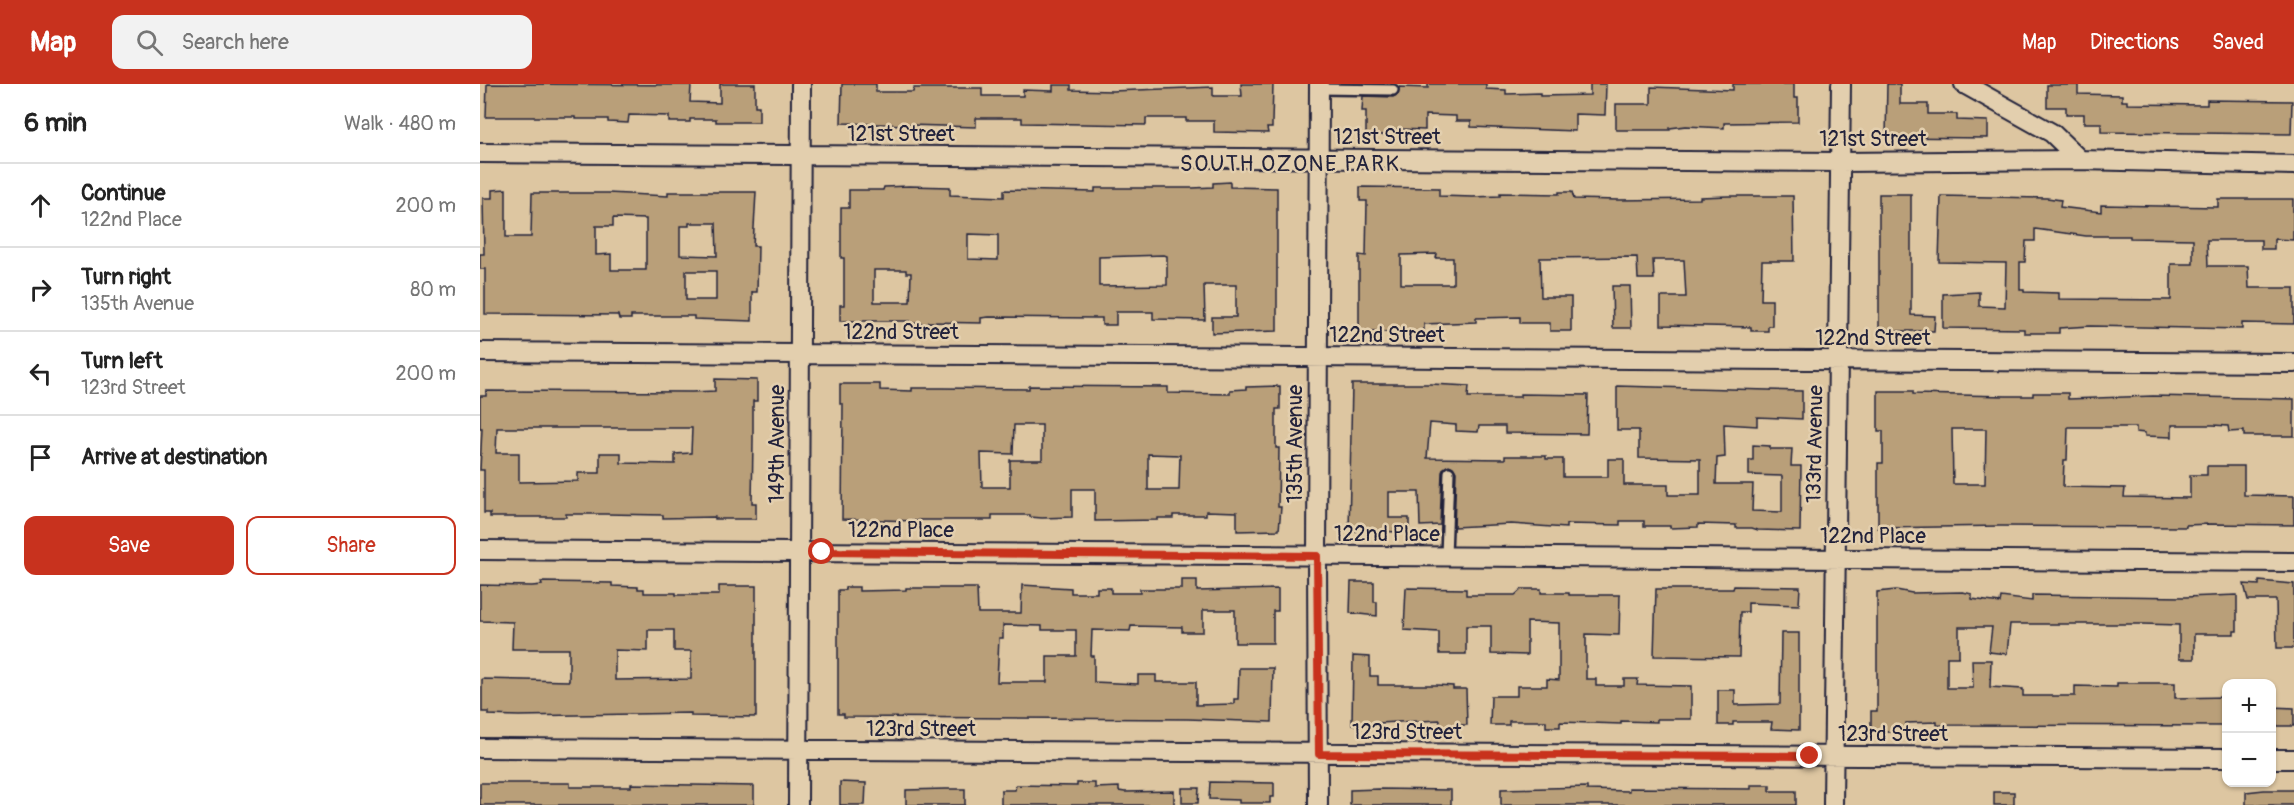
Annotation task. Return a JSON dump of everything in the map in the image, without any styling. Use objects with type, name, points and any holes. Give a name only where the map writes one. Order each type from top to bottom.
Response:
[{"type":"street","name":"149th Avenue","points":[[798,805],[801,84]]},
{"type":"street","name":"133rd Avenue","points":[[1833,805],[1841,84]]},
{"type":"street","points":[[1964,84],[2052,133],[2080,160]]},
{"type":"street","name":"135th Avenue","points":[[1318,805],[1319,86]]},
{"type":"street","name":"121st Street","points":[[480,153],[1840,162],[2080,160],[2294,165]]},
{"type":"street","name":"122nd Street","points":[[480,352],[2294,363]]},
{"type":"street","name":"122nd Place","points":[[480,550],[2294,562]]},
{"type":"street","name":"123rd Street","points":[[480,748],[2222,758]]},
{"type":"street","points":[[2276,759],[2294,759]]},
{"type":"lane","points":[[1319,86],[1393,90]]},
{"type":"lane","points":[[1446,556],[1449,472]]},
{"type":"building","points":[[487,84],[691,85],[690,102],[720,103],[720,84],[755,84],[755,106],[759,106],[759,122],[716,122],[716,119],[690,119],[690,122],[669,122],[669,116],[629,115],[628,123],[608,122],[608,119],[575,119],[575,117],[486,117]]},
{"type":"building","points":[[842,84],[876,84],[876,92],[913,92],[914,88],[982,88],[982,96],[1023,96],[1023,90],[1053,91],[1053,85],[1071,85],[1071,90],[1112,91],[1213,87],[1213,96],[1242,96],[1241,84],[1273,84],[1272,128],[1267,128],[1268,133],[1214,132],[1214,121],[1186,121],[1186,118],[1146,118],[1146,125],[1022,123],[1022,118],[976,118],[976,127],[841,123]]},
{"type":"building","points":[[1428,84],[1486,84],[1486,89],[1506,90],[1506,94],[1540,93],[1540,96],[1590,95],[1590,84],[1606,84],[1605,115],[1575,114],[1575,131],[1471,127],[1471,121],[1456,121],[1456,116],[1425,115],[1425,130],[1397,129],[1397,135],[1366,135],[1366,111],[1362,111],[1363,96],[1393,97],[1398,94],[1399,87],[1428,88]]},
{"type":"building","points":[[1733,84],[1794,84],[1794,98],[1798,98],[1798,122],[1724,123],[1724,128],[1686,126],[1670,128],[1670,130],[1616,130],[1616,104],[1651,104],[1651,87],[1733,90]]},
{"type":"building","points":[[1887,84],[1900,84],[1900,104],[1928,104],[1928,114],[1957,114],[1957,120],[1988,121],[1988,138],[1886,137]]},
{"type":"building","points":[[2047,85],[2078,85],[2078,94],[2122,95],[2122,101],[2127,101],[2127,104],[2207,105],[2207,100],[2292,101],[2291,134],[2101,132],[2101,123],[2084,123],[2084,114],[2066,114],[2066,107],[2047,107]]},
{"type":"building","points":[[1230,182],[1230,187],[1277,188],[1277,331],[1212,333],[1212,317],[1236,317],[1236,285],[1204,285],[1205,320],[1153,319],[1153,312],[1116,312],[1116,325],[1102,325],[1102,318],[989,317],[981,318],[981,323],[928,322],[927,324],[910,323],[910,321],[840,321],[840,305],[844,305],[841,208],[849,208],[849,190],[883,190],[884,187],[909,186],[950,187],[950,195],[1004,197],[1004,190],[1095,192],[1095,188],[1213,187],[1213,183]],"holes":[[[968,234],[998,235],[998,260],[968,259]],[[1167,256],[1167,285],[1099,286],[1099,257]],[[874,270],[906,270],[906,273],[911,273],[910,302],[874,302]]]},
{"type":"building","points":[[1360,187],[1439,188],[1439,196],[1473,197],[1500,196],[1500,193],[1559,194],[1559,192],[1572,192],[1574,199],[1618,200],[1793,196],[1794,261],[1762,261],[1761,300],[1772,300],[1772,326],[1768,326],[1768,331],[1751,331],[1751,327],[1661,325],[1661,297],[1686,297],[1684,260],[1653,260],[1654,279],[1638,279],[1637,257],[1540,258],[1541,297],[1571,297],[1571,331],[1550,331],[1550,323],[1520,323],[1520,317],[1476,318],[1476,322],[1424,324],[1424,335],[1408,335],[1408,332],[1359,332],[1359,255],[1366,256],[1367,201],[1360,201]],"holes":[[[1437,254],[1436,258],[1453,258],[1453,284],[1401,284],[1401,255]]]},
{"type":"building","points":[[506,189],[506,237],[531,237],[532,193],[668,196],[668,192],[756,192],[753,246],[758,246],[757,292],[752,292],[752,321],[694,319],[694,316],[631,316],[631,319],[619,319],[618,315],[485,314],[485,269],[480,269],[480,254],[484,254],[483,198],[492,198],[492,190]],"holes":[[[613,218],[646,219],[646,270],[611,270],[611,254],[596,255],[596,226],[613,226]],[[689,223],[716,223],[717,256],[680,255],[680,226],[689,226]],[[686,271],[716,271],[716,300],[686,300]]]},
{"type":"building","points":[[1879,194],[1911,194],[1911,315],[1935,316],[1934,331],[1879,331]]},
{"type":"building","points":[[1941,196],[2047,198],[2061,200],[2060,207],[2101,212],[2101,205],[2218,207],[2218,199],[2293,199],[2293,240],[2274,239],[2274,249],[2261,249],[2261,240],[2207,240],[2208,266],[2248,266],[2249,288],[2294,288],[2294,324],[2242,323],[2242,329],[2090,326],[2059,328],[2059,333],[2024,333],[2024,329],[1943,328],[1943,294],[1979,292],[1979,306],[2005,307],[2006,263],[1939,262]],"holes":[[[2035,229],[2086,236],[2193,239],[2193,264],[2171,264],[2171,300],[2059,299],[2059,293],[2020,290],[2020,262],[2025,262],[2026,241],[2035,241]]]},
{"type":"building","points":[[1612,286],[1630,286],[1631,328],[1613,328]]},
{"type":"building","points":[[715,379],[757,380],[757,401],[753,401],[752,503],[756,503],[756,519],[663,518],[663,515],[606,514],[566,514],[566,517],[490,517],[490,513],[484,513],[484,470],[480,470],[482,428],[480,428],[480,396],[486,396],[486,391],[715,391]],"holes":[[[497,428],[692,428],[691,453],[675,454],[675,464],[621,463],[621,453],[600,453],[600,473],[578,473],[578,481],[519,482],[519,453],[496,453]]]},
{"type":"building","points":[[840,384],[880,384],[880,390],[912,391],[912,388],[1029,389],[1029,386],[1168,387],[1168,393],[1230,394],[1230,390],[1246,389],[1246,387],[1280,386],[1280,409],[1276,409],[1276,448],[1279,448],[1278,507],[1281,507],[1279,530],[1237,531],[1237,512],[1206,511],[1206,515],[1173,515],[1173,518],[1158,518],[1158,520],[1095,521],[1095,489],[1072,489],[1072,517],[992,515],[992,520],[842,519],[843,404],[840,404]],"holes":[[[1014,425],[1042,425],[1042,460],[1010,460],[1010,487],[982,487],[981,453],[1013,454]],[[1148,454],[1180,455],[1179,490],[1148,490]]]},
{"type":"building","points":[[1352,384],[1469,386],[1468,397],[1520,397],[1520,394],[1588,395],[1587,434],[1505,433],[1505,426],[1479,426],[1478,432],[1456,431],[1456,425],[1430,423],[1427,458],[1505,459],[1505,456],[1546,456],[1546,459],[1563,459],[1563,477],[1608,477],[1608,459],[1624,459],[1624,485],[1668,485],[1668,495],[1700,495],[1700,459],[1639,458],[1639,430],[1617,430],[1617,386],[1802,391],[1802,419],[1757,417],[1757,426],[1724,424],[1725,457],[1717,458],[1716,484],[1753,484],[1752,511],[1782,512],[1782,476],[1749,475],[1749,460],[1753,460],[1753,445],[1770,446],[1770,449],[1792,449],[1791,466],[1801,466],[1800,531],[1758,530],[1736,528],[1736,525],[1698,524],[1698,527],[1670,528],[1670,526],[1644,526],[1644,521],[1620,521],[1620,525],[1566,524],[1566,528],[1511,524],[1454,527],[1456,472],[1449,465],[1442,472],[1440,525],[1420,526],[1419,492],[1389,492],[1389,518],[1409,518],[1409,532],[1349,531]]},
{"type":"building","points":[[1878,391],[2006,396],[2068,393],[2068,399],[2153,396],[2294,399],[2294,436],[2244,436],[2244,431],[2229,432],[2228,426],[2213,425],[2172,425],[2172,437],[2145,436],[2145,433],[2136,432],[2136,427],[2068,427],[2063,487],[2125,488],[2124,497],[2190,498],[2190,475],[2207,475],[2207,466],[2244,466],[2244,495],[2294,496],[2294,525],[1878,528],[1878,463],[1883,463],[1883,431],[1878,431]],"holes":[[[1952,429],[1986,429],[1985,484],[1953,484]]]},
{"type":"building","points":[[1182,580],[1197,580],[1197,591],[1278,589],[1278,611],[1273,611],[1273,643],[1235,643],[1235,610],[1203,610],[1203,632],[1182,632],[1182,627],[1131,626],[1130,631],[1092,630],[1091,656],[1094,656],[1094,682],[1138,684],[1138,675],[1156,675],[1156,682],[1196,682],[1196,705],[1234,704],[1234,699],[1238,699],[1239,668],[1273,668],[1272,722],[1188,719],[844,717],[844,714],[838,714],[838,590],[845,590],[845,587],[859,587],[859,591],[906,590],[906,588],[977,588],[978,613],[1021,613],[1022,585],[1071,588],[1071,593],[1097,593],[1097,588],[1111,588],[1111,593],[1140,593],[1140,589],[1182,589]],"holes":[[[1003,625],[1042,626],[1042,630],[1076,630],[1076,656],[1047,656],[1047,682],[997,682],[999,638],[1003,638]]]},
{"type":"building","points":[[2259,581],[2294,584],[2294,648],[2277,648],[2276,600],[2248,600],[2244,584],[2259,585]]},
{"type":"building","points":[[541,582],[612,583],[612,586],[638,587],[638,589],[644,589],[644,593],[676,593],[676,595],[719,595],[719,586],[756,586],[756,717],[691,716],[691,713],[519,716],[488,715],[488,712],[482,712],[482,679],[569,681],[569,649],[512,649],[513,622],[480,621],[480,585],[542,585]],"holes":[[[648,630],[674,630],[674,651],[691,651],[691,679],[615,680],[615,650],[648,651]]]},
{"type":"building","points":[[1351,582],[1374,582],[1377,616],[1350,613]]},
{"type":"building","points":[[1734,586],[1800,587],[1799,605],[1748,603],[1748,612],[1740,612],[1739,657],[1654,656],[1656,589],[1733,589]]},
{"type":"building","points":[[1406,588],[1466,589],[1466,595],[1515,595],[1522,589],[1541,589],[1541,593],[1620,595],[1619,635],[1586,634],[1586,679],[1596,679],[1596,686],[1624,686],[1624,679],[1638,679],[1637,685],[1691,686],[1691,719],[1657,719],[1657,722],[1621,721],[1621,724],[1560,722],[1560,727],[1546,727],[1546,721],[1509,721],[1509,725],[1490,725],[1491,696],[1517,696],[1517,686],[1547,686],[1547,679],[1559,680],[1559,623],[1527,622],[1527,655],[1491,654],[1491,626],[1466,626],[1466,654],[1439,654],[1439,632],[1404,630]]},
{"type":"building","points":[[1896,590],[1912,593],[1963,592],[1972,594],[1972,599],[2000,603],[2001,597],[2032,601],[2032,595],[2185,597],[2237,595],[2237,631],[2234,631],[2234,634],[2194,634],[2194,659],[2179,659],[2179,625],[2142,624],[2010,624],[2007,654],[1989,652],[1992,627],[1959,627],[1959,657],[1947,657],[1947,688],[1973,688],[1972,660],[1991,660],[1990,687],[2023,689],[2023,696],[2075,696],[2075,686],[2117,687],[2117,683],[2175,683],[2175,698],[2222,697],[2222,726],[1937,725],[1937,722],[1906,723],[1906,732],[1871,732],[1871,711],[1877,711],[1877,592]]},
{"type":"building","points":[[1781,633],[1799,633],[1799,730],[1771,729],[1772,722],[1733,722],[1733,725],[1718,725],[1718,690],[1735,690],[1735,705],[1780,704]]},
{"type":"building","points":[[1353,656],[1370,657],[1370,676],[1378,676],[1378,685],[1436,685],[1466,689],[1467,725],[1454,725],[1454,732],[1439,732],[1440,720],[1352,725]]},
{"type":"building","points":[[2276,707],[2294,708],[2294,726],[2276,726]]},
{"type":"building","points":[[840,782],[866,783],[865,805],[840,805]]},
{"type":"building","points":[[1210,782],[1274,783],[1274,797],[1270,797],[1270,803],[1239,803],[1239,800],[1209,799]]},
{"type":"building","points":[[480,783],[570,783],[570,787],[631,787],[631,784],[754,786],[754,805],[480,805]]},
{"type":"building","points":[[1077,783],[1095,783],[1095,788],[1119,787],[1119,791],[1125,792],[1174,791],[1174,805],[1001,805],[1001,790],[1015,790],[1016,785],[1077,786]]},
{"type":"building","points":[[1751,785],[1770,785],[1770,791],[1796,791],[1796,805],[1501,805],[1501,789],[1587,787],[1587,790],[1629,791],[1629,788],[1751,789]]},
{"type":"building","points":[[1182,788],[1199,788],[1198,803],[1182,803]]},
{"type":"building","points":[[965,789],[965,805],[906,805],[906,790]]},
{"type":"building","points":[[1350,790],[1451,790],[1451,805],[1350,805]]},
{"type":"building","points":[[2294,790],[2294,805],[2246,805],[2246,792]]},
{"type":"building","points":[[1994,792],[2014,792],[2014,805],[1994,805]]},
{"type":"district","name":"SOUTH OZONE PARK","points":[[1290,164]]},
{"type":"route","points":[[822,552],[1317,556],[1319,754],[1810,756]]}]
